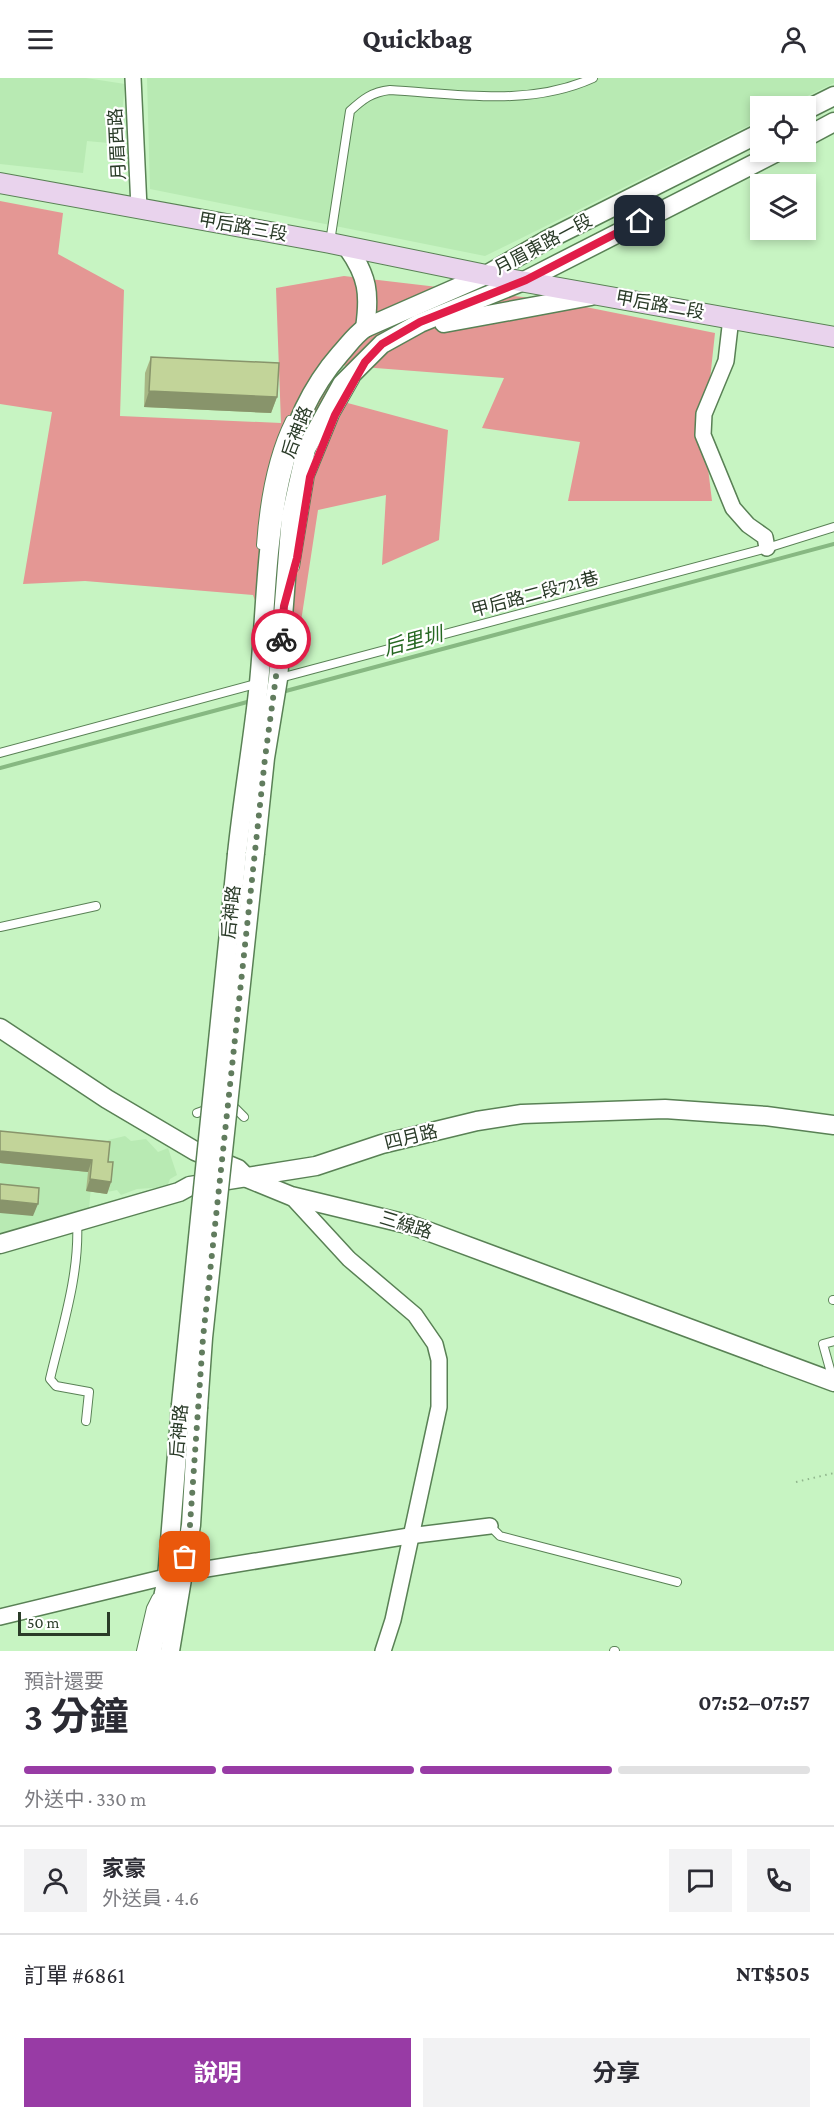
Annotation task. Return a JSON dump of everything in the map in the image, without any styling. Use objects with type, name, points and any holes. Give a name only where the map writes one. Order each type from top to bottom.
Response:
[{"type":"main road","name":"甲后路三段","points":[[0,183],[339,245],[486,275]]},
{"type":"main road","name":"甲后路二段","points":[[486,275],[526,280],[834,337]]},
{"type":"street","name":"月眉西路","points":[[134,78],[139,208]]},
{"type":"street","points":[[816,105],[834,96]]},
{"type":"street","points":[[816,132],[834,122]]},
{"type":"street","name":"月眉東路一段","points":[[486,275],[545,240],[750,138]]},
{"type":"street","name":"月眉東路一段","points":[[526,280],[757,162]]},
{"type":"street","points":[[339,245],[358,263],[369,299],[365,328]]},
{"type":"street","name":"后神路","points":[[152,1651],[190,1525],[190,1406],[204,1326],[246,853],[273,514],[287,449],[312,393],[324,374],[356,335],[365,328],[486,275]]},
{"type":"street","name":"后神路","points":[[246,853],[278,679],[291,516],[306,449],[342,384],[382,344],[420,322],[526,280]]},
{"type":"street","points":[[402,333],[472,316],[599,294]]},
{"type":"street","points":[[730,318],[726,361],[704,414],[703,435],[733,508],[748,525],[765,537],[767,548]]},
{"type":"street","name":"三線路","points":[[0,1028],[115,1104],[195,1151],[238,1169],[247,1178],[291,1196],[411,1225],[834,1382]]},
{"type":"street","name":"四月路","points":[[0,1244],[179,1192],[190,1186],[316,1166],[382,1144],[477,1121],[522,1114],[665,1109],[766,1116],[834,1125]]},
{"type":"street","points":[[291,1196],[349,1259],[415,1315],[435,1344],[439,1360],[439,1407],[409,1536],[393,1620],[383,1651]]},
{"type":"street","points":[[0,1617],[174,1576],[409,1536],[490,1526]]},
{"type":"street","name":"后神路","points":[[172,1651],[176,1631],[174,1576]]},
{"type":"lane","points":[[339,245],[350,111],[362,99],[375,92],[390,90],[524,97],[551,92],[593,78]]},
{"type":"lane","name":"甲后路二段721巷","points":[[0,753],[767,548],[834,527]]},
{"type":"lane","points":[[0,927],[96,906]]},
{"type":"lane","points":[[197,1113],[218,1105],[233,1106],[244,1117]]},
{"type":"lane","points":[[77,1220],[78,1240],[69,1298],[50,1379],[56,1386],[89,1392],[86,1421]]},
{"type":"lane","points":[[834,1341],[823,1344],[834,1382]]},
{"type":"lane","points":[[490,1526],[500,1536],[677,1582]]},
{"type":"lane","points":[[141,1651],[151,1608],[174,1576]]},
{"type":"path","points":[[796,1482],[834,1473]]},
{"type":"shaded area","points":[[0,78],[86,78],[125,84],[119,144],[87,141],[83,173],[0,164]]},
{"type":"shaded area","points":[[147,78],[834,78],[834,83],[807,96],[750,96],[750,125],[485,256],[150,189]]},
{"type":"shaded area","points":[[0,201],[63,213],[58,254],[124,290],[120,416],[281,423],[276,288],[344,276],[556,301],[715,333],[704,435],[712,501],[568,501],[580,442],[482,428],[504,378],[337,365],[329,398],[448,430],[439,540],[382,565],[386,495],[318,510],[300,628],[265,628],[253,595],[85,581],[23,584],[52,412],[0,404]]},
{"type":"shaded area","points":[[0,1135],[95,1147],[89,1208],[0,1234]]},
{"type":"shaded area","points":[[125,1136],[131,1141],[146,1139],[158,1152],[168,1148],[177,1175],[170,1179],[167,1187],[137,1189],[121,1195],[117,1190],[107,1192],[101,1153],[108,1140]]},
{"type":"building","points":[[151,357],[279,363],[277,397],[149,391]]},
{"type":"building","points":[[0,1131],[110,1142],[108,1162],[113,1162],[111,1182],[90,1179],[92,1160],[0,1151]]},
{"type":"building","points":[[0,1184],[39,1188],[38,1204],[0,1200]]},
{"type":"waterway","name":"后里圳","points":[[282,692],[834,544]]},
{"type":"waterway","name":"后里圳","points":[[0,768],[251,701]]},
{"type":"way so far","points":[[185,1557],[190,1525],[203,1338],[265,758],[278,679],[281,639]]},
{"type":"route","points":[[281,639],[284,606],[297,558],[310,477],[335,415],[365,362],[382,344],[420,322],[526,280],[640,221]]}]
